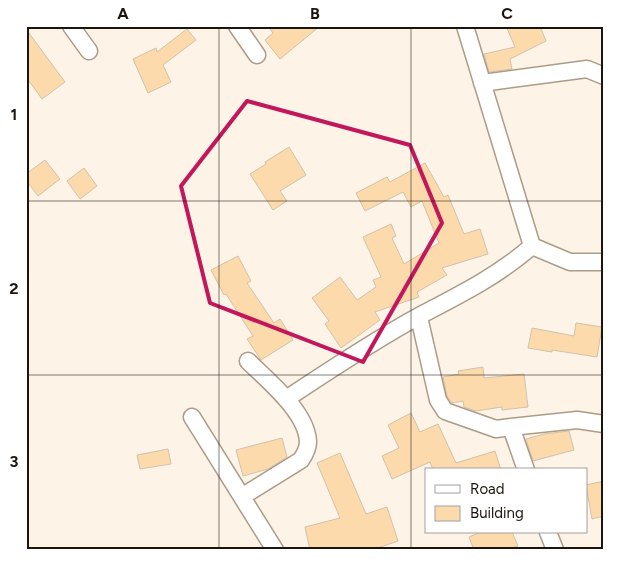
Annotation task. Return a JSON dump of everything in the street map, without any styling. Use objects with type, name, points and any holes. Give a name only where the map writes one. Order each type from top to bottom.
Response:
[{"type":"street","points":[[71,26],[89,51]]},
{"type":"street","points":[[237,26],[257,55]]},
{"type":"street","points":[[465,26],[532,246]]},
{"type":"street","points":[[482,83],[587,69],[604,76]]},
{"type":"street","points":[[532,246],[570,262],[604,262]]},
{"type":"street","points":[[286,399],[350,356],[465,293],[516,261],[532,246]]},
{"type":"street","points":[[419,317],[438,400],[445,412],[496,429],[577,420],[604,424]]},
{"type":"street","points":[[243,496],[301,460],[308,440],[303,421],[286,399],[248,361]]},
{"type":"street","points":[[192,417],[275,550]]},
{"type":"street","points":[[511,427],[525,468]]},
{"type":"street","points":[[549,534],[555,550]]},
{"type":"highlighted area","points":[[247,101],[410,145],[442,223],[363,362],[210,303],[181,186]]},
{"type":"building","points":[[268,26],[320,26],[280,59],[265,40],[273,33]]},
{"type":"building","points":[[506,26],[540,26],[546,41],[510,59],[512,69],[489,72],[484,54],[515,47]]},
{"type":"building","points":[[26,29],[65,82],[42,99],[26,77]]},
{"type":"building","points":[[187,29],[196,40],[163,65],[171,82],[148,93],[133,59],[156,48],[157,52]]},
{"type":"building","points":[[289,147],[306,175],[280,191],[287,201],[273,210],[250,174]]},
{"type":"building","points":[[45,160],[60,179],[38,196],[26,180],[26,174]]},
{"type":"building","points":[[425,163],[444,197],[448,195],[464,234],[480,229],[488,254],[442,268],[447,275],[417,292],[419,297],[375,312],[380,320],[341,348],[325,324],[329,321],[312,298],[340,277],[357,300],[376,287],[373,280],[381,277],[363,237],[391,224],[396,236],[392,238],[404,264],[439,243],[422,201],[411,207],[403,192],[365,211],[356,193],[387,177],[390,182]]},
{"type":"building","points":[[84,168],[97,186],[80,199],[67,181]]},
{"type":"building","points":[[238,256],[251,281],[247,283],[274,323],[280,319],[293,340],[261,360],[247,339],[253,336],[226,294],[224,295],[211,270]]},
{"type":"building","points":[[576,323],[602,327],[597,357],[528,348],[532,328],[574,336]]},
{"type":"building","points":[[483,367],[484,378],[524,374],[528,407],[502,410],[502,407],[476,411],[464,407],[463,401],[452,403],[447,396],[443,377],[459,374],[458,371]]},
{"type":"building","points":[[411,413],[420,432],[438,424],[456,463],[495,451],[500,468],[432,468],[430,462],[392,479],[382,456],[399,448],[388,425]]},
{"type":"building","points":[[569,431],[574,450],[533,461],[526,439],[544,434]]},
{"type":"building","points":[[282,438],[287,457],[268,469],[243,476],[236,450]]},
{"type":"building","points":[[168,449],[171,464],[140,469],[137,455]]},
{"type":"building","points":[[340,453],[366,514],[387,507],[398,541],[372,550],[310,550],[305,527],[340,518],[317,463]]},
{"type":"building","points":[[604,481],[604,516],[592,519],[588,485]]},
{"type":"building","points":[[476,534],[513,534],[518,546],[508,550],[474,550],[469,537]]}]
